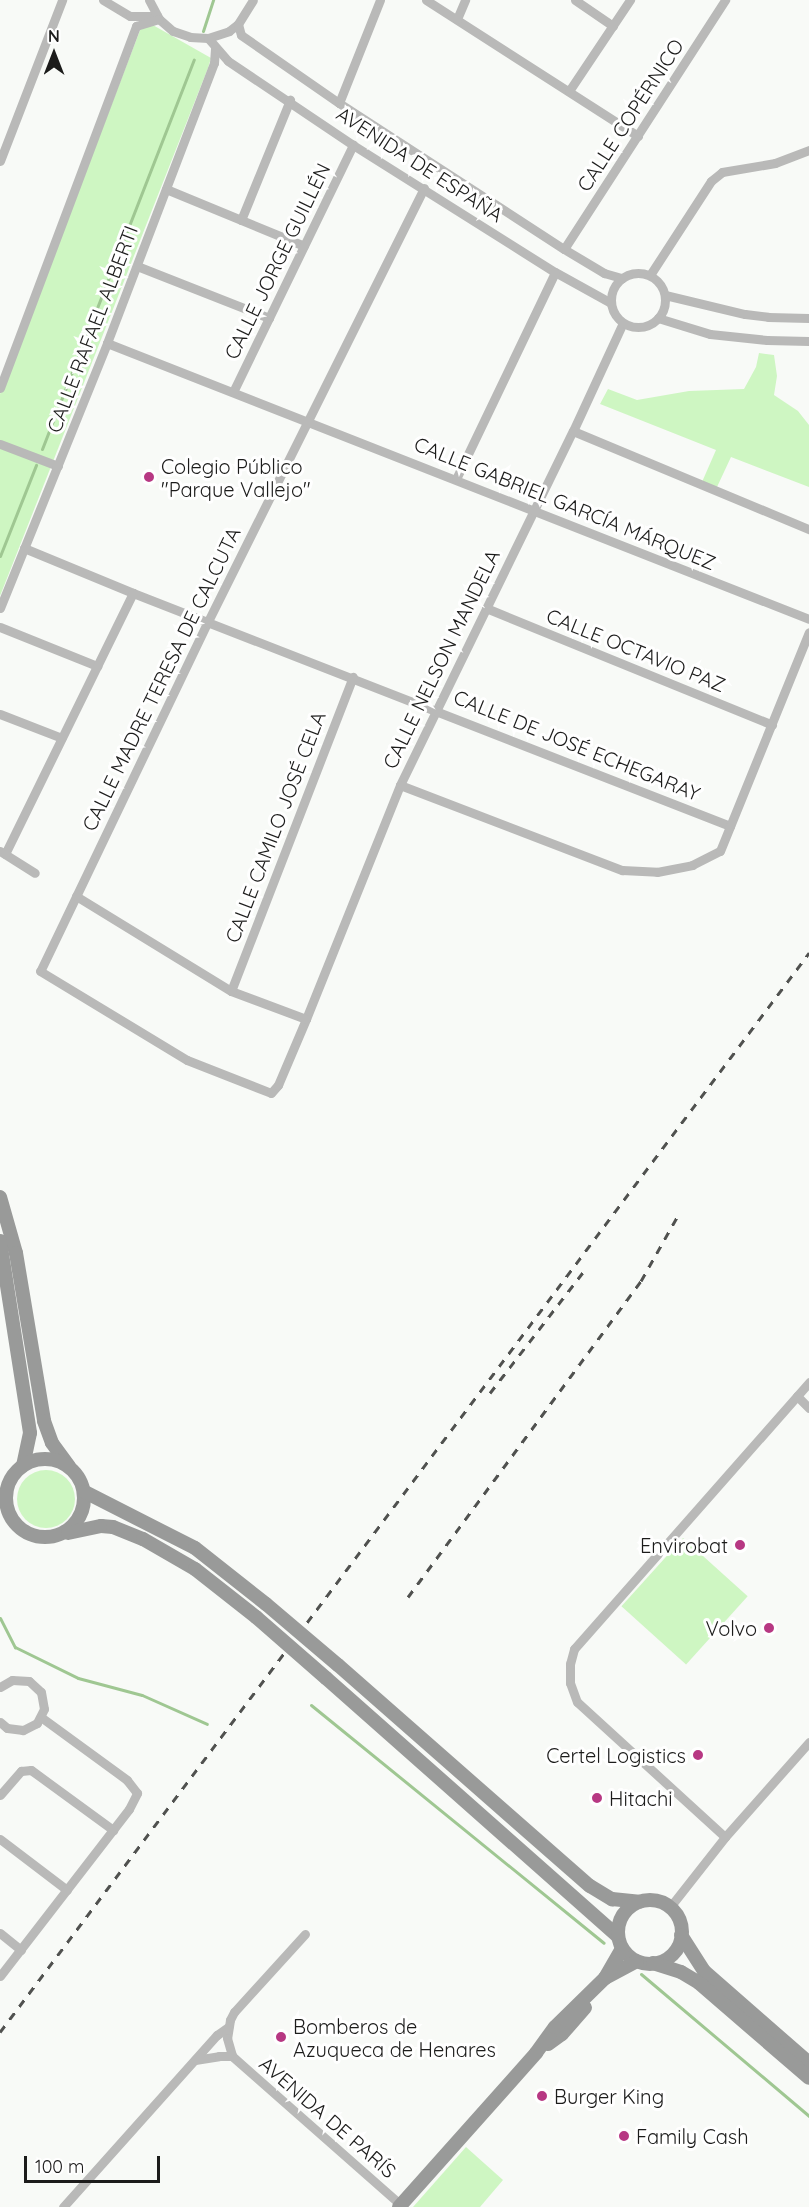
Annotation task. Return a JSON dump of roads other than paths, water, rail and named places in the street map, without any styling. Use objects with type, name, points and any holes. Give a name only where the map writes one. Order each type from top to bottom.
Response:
[{"type":"main road","points":[[0,1197],[16,1253],[44,1421],[52,1443],[79,1477],[85,1492],[80,1517],[72,1528],[60,1535]]},
{"type":"main road","points":[[0,1241],[30,1433],[23,1465]]},
{"type":"main road","points":[[69,1466],[46,1458],[23,1465],[6,1481],[5,1513],[26,1532],[49,1537],[101,1526],[125,1531],[195,1569],[256,1617],[326,1678],[620,1942],[637,1961],[681,1972],[699,1983],[809,2078]]},
{"type":"main road","points":[[85,1492],[195,1548],[338,1665],[590,1886],[612,1899],[639,1902],[650,1900],[670,1908],[679,1920],[681,1935],[679,1944],[669,1957],[653,1964]]},
{"type":"main road","points":[[536,2052],[568,2028],[588,2004],[620,1942],[622,1915],[639,1902]]},
{"type":"main road","points":[[681,1935],[704,1971],[809,2063]]},
{"type":"main road","points":[[400,2206],[536,2052],[555,2027],[596,1987],[637,1961]]},
{"type":"street","points":[[0,161],[62,0]]},
{"type":"street","points":[[103,0],[130,16],[158,18]]},
{"type":"street","points":[[149,0],[158,18],[173,31],[190,37],[208,38],[219,35],[238,24],[253,0]]},
{"type":"street","points":[[339,104],[380,0]]},
{"type":"street","points":[[426,0],[638,136]]},
{"type":"street","points":[[457,19],[465,0]]},
{"type":"street","points":[[574,0],[613,26]]},
{"type":"street","points":[[569,92],[630,0]]},
{"type":"street","name":"CALLE COPÉRNICO","points":[[564,249],[725,0]]},
{"type":"street","points":[[0,388],[4,365],[136,26],[158,18]]},
{"type":"street","name":"AVENIDA DE ESPAÑA","points":[[238,24],[242,35],[339,104],[564,249],[604,273],[622,278]]},
{"type":"street","name":"AVENIDA DE ESPAÑA","points":[[208,38],[228,61],[290,100],[353,145],[555,273],[611,303]]},
{"type":"street","name":"CALLE RAFAEL ALBERTI","points":[[0,608],[137,266],[214,63],[215,48]]},
{"type":"street","points":[[241,220],[290,100]]},
{"type":"street","name":"CALLE JORGE GUILLÉN","points":[[233,392],[353,145]]},
{"type":"street","points":[[650,275],[711,182],[722,172],[775,163],[809,150]]},
{"type":"street","name":"CALLE MADRE TERESA DE CALCUTA","points":[[306,1018],[272,1093],[187,1060],[40,971],[208,621],[423,188]]},
{"type":"street","points":[[166,189],[304,246]]},
{"type":"street","points":[[137,266],[270,318]]},
{"type":"street","points":[[456,479],[555,273]]},
{"type":"street","points":[[635,273],[650,275],[657,280],[665,295],[663,311],[652,323],[638,327],[623,322],[613,310],[611,293],[622,278],[635,273]]},
{"type":"street","points":[[665,295],[768,318],[809,318]]},
{"type":"street","points":[[658,318],[710,334],[767,340],[809,341]]},
{"type":"street","name":"CALLE NELSON MANDELA","points":[[306,1018],[400,785],[535,511],[623,322]]},
{"type":"street","name":"CALLE GABRIEL GARCÍA MÁRQUEZ","points":[[107,343],[809,619]]},
{"type":"street","points":[[573,431],[809,529]]},
{"type":"street","points":[[0,444],[58,466]]},
{"type":"street","name":"CALLE DE JOSÉ ECHEGARAY","points":[[24,548],[133,593],[730,825]]},
{"type":"street","points":[[35,873],[2,852],[62,738],[133,593]]},
{"type":"street","name":"CALLE OCTAVIO PAZ","points":[[486,608],[772,725]]},
{"type":"street","points":[[0,627],[97,666]]},
{"type":"street","points":[[400,785],[622,870],[657,872],[692,866],[720,851],[809,632]]},
{"type":"street","name":"CALLE CAMILO JOSÉ CELA","points":[[231,991],[353,677]]},
{"type":"street","points":[[0,714],[62,738]]},
{"type":"street","points":[[76,896],[231,991],[306,1018]]},
{"type":"street","points":[[725,1837],[577,1702],[570,1683],[570,1664],[574,1649],[809,1383]]},
{"type":"street","points":[[797,1396],[809,1408]]},
{"type":"street","points":[[0,1687],[12,1680],[21,1679],[36,1686],[44,1700],[42,1717],[30,1728],[15,1730],[0,1723]]},
{"type":"street","points":[[0,1976],[68,1890],[137,1794],[133,1785],[42,1717]]},
{"type":"street","points":[[670,1908],[725,1837],[809,1742]]},
{"type":"street","points":[[0,1795],[21,1771],[31,1770],[113,1830]]},
{"type":"street","points":[[0,1839],[68,1890]]},
{"type":"street","points":[[0,1934],[21,1950]]},
{"type":"street","points":[[63,2207],[217,2035],[228,2027],[234,2012],[305,1934]]},
{"type":"street","name":"AVENIDA DE PARÍS","points":[[228,2027],[227,2038],[232,2056],[400,2206]]},
{"type":"street","name":"AVENIDA DE PARÍS","points":[[195,2060],[232,2056]]},
{"type":"waterway","points":[[203,31],[213,0]]},
{"type":"waterway","points":[[42,449],[194,60]]},
{"type":"waterway","points":[[0,556],[36,465]]},
{"type":"waterway","points":[[0,1618],[15,1647],[78,1678],[142,1695],[207,1724]]},
{"type":"waterway","points":[[311,1705],[604,1943]]},
{"type":"waterway","points":[[641,1974],[809,2116]]},
{"type":"railway","points":[[0,2032],[809,953]]},
{"type":"railway","points":[[408,1597],[641,1281],[677,1217]]},
{"type":"railway","points":[[490,1393],[584,1271]]},
{"type":"place","name":"Colegio Público \"Parque Vallejo\"","points":[[149,477]]},
{"type":"place","name":"Envirobat","points":[[740,1545]]},
{"type":"place","name":"Volvo","points":[[769,1628]]},
{"type":"place","name":"Certel Logistics","points":[[698,1755]]},
{"type":"place","name":"Hitachi","points":[[597,1798]]},
{"type":"place","name":"Bomberos de Azuqueca de Henares","points":[[281,2037]]},
{"type":"place","name":"Burger King","points":[[542,2096]]},
{"type":"place","name":"Family Cash","points":[[624,2136]]}]
